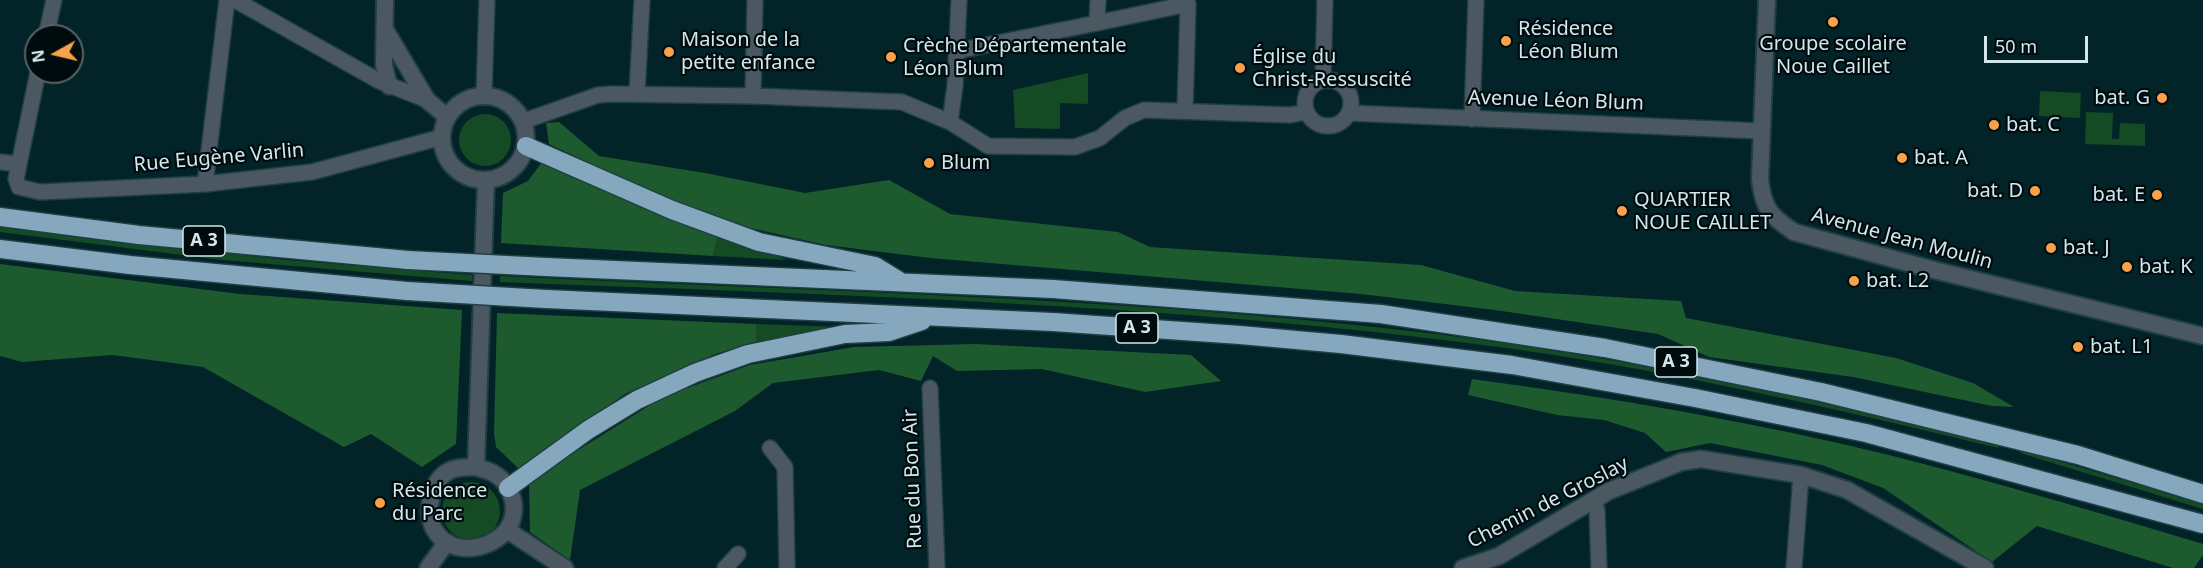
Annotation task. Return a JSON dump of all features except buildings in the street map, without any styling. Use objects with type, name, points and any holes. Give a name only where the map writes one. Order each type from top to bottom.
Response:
[{"type":"highway","points":[[526,146],[672,210],[748,238],[875,266],[903,283]]},
{"type":"highway","name":"A 3","points":[[0,217],[139,235],[408,260],[1053,289],[1342,309],[1605,348],[1832,394],[2078,455],[2203,494]]},
{"type":"highway","name":"A 3","points":[[0,249],[130,266],[407,291],[1053,322],[1362,346],[1512,365],[1866,433],[2203,524]]},
{"type":"highway","points":[[508,488],[588,430],[637,400],[696,373],[748,354],[845,334],[889,332],[933,318]]},
{"type":"street","points":[[49,24],[54,0]]},
{"type":"street","points":[[205,184],[227,0]]},
{"type":"street","points":[[235,0],[389,86],[427,100]]},
{"type":"street","points":[[385,0],[384,65],[389,86]]},
{"type":"street","points":[[484,95],[487,0]]},
{"type":"street","points":[[637,93],[642,0]]},
{"type":"street","points":[[753,96],[755,0]]},
{"type":"street","points":[[950,122],[959,0]]},
{"type":"street","points":[[1097,23],[1098,0]]},
{"type":"street","points":[[1323,80],[1325,0]]},
{"type":"street","points":[[1472,119],[1476,0]]},
{"type":"street","name":"Avenue Jean Moulin","points":[[1767,0],[1761,131],[1761,192],[1770,214],[1794,232],[1934,270],[2203,336]]},
{"type":"street","points":[[957,51],[1188,4],[1185,110]]},
{"type":"street","points":[[386,31],[409,74],[427,100],[447,117]]},
{"type":"street","points":[[357,69],[384,65]]},
{"type":"street","points":[[524,121],[598,95],[637,93],[902,102],[950,122],[988,146],[1075,147],[1100,138],[1125,118],[1144,110],[1290,115],[1306,112],[1306,96],[1316,83],[1323,80],[1338,81],[1349,91],[1352,106],[1350,113]]},
{"type":"street","points":[[0,162],[18,164],[35,84]]},
{"type":"street","points":[[484,95],[500,98],[510,104],[524,121],[526,146],[521,159],[512,170],[500,177],[486,180],[466,176],[450,163],[444,150],[442,137],[447,117],[465,100],[484,95]]},
{"type":"street","name":"Avenue Léon Blum","points":[[1306,112],[1316,123],[1324,126],[1339,124],[1350,113],[1761,131]]},
{"type":"street","name":"Rue Eugène Varlin","points":[[18,164],[16,179],[19,187],[40,192],[205,184],[312,172],[442,137]]},
{"type":"street","points":[[476,467],[486,180]]},
{"type":"street","name":"Rue du Bon Air","points":[[930,388],[937,568]]},
{"type":"street","points":[[770,448],[785,467],[787,568]]},
{"type":"street","name":"Chemin de Groslay","points":[[1463,568],[1499,556],[1609,491],[1681,462],[1701,459],[1801,474],[1846,490],[1960,562],[1985,568]]},
{"type":"street","points":[[476,467],[494,473],[508,488],[514,503],[513,518],[507,530],[493,543],[475,549],[460,547],[447,542],[434,529],[429,512],[434,490],[448,471],[476,467]]},
{"type":"street","points":[[1794,568],[1801,474]]},
{"type":"street","points":[[1594,501],[1597,511],[1599,568]]},
{"type":"street","points":[[507,530],[565,568]]},
{"type":"street","points":[[428,568],[447,542]]},
{"type":"street","points":[[724,568],[738,554]]},
{"type":"green space","points":[[1088,73],[1088,104],[1060,103],[1060,129],[1015,128],[1013,90]]},
{"type":"green space","points":[[2040,91],[2081,93],[2080,118],[2039,116]]},
{"type":"green space","points":[[2086,112],[2113,113],[2112,139],[2119,139],[2120,123],[2145,124],[2145,146],[2085,144]]},
{"type":"green space","points":[[485,114],[499,118],[507,126],[511,140],[507,154],[499,162],[485,166],[471,162],[463,154],[459,140],[463,126],[471,118]]},
{"type":"green space","points":[[559,122],[599,156],[705,173],[805,193],[889,180],[950,214],[1118,232],[1150,247],[1421,265],[1515,291],[1681,301],[1686,318],[1896,358],[1973,383],[2014,407],[1992,406],[1853,377],[1709,357],[1658,334],[1495,310],[1361,294],[930,258],[826,245],[737,225],[657,195],[549,144],[546,123]]},
{"type":"green space","points":[[542,162],[718,234],[713,256],[501,243],[503,193],[528,181]]},
{"type":"green space","points":[[0,227],[286,260],[472,275],[472,281],[222,260],[0,232]]},
{"type":"green space","points":[[718,234],[787,260],[713,256]]},
{"type":"green space","points":[[0,264],[240,294],[462,310],[456,444],[422,467],[371,434],[344,447],[203,367],[113,355],[22,362],[0,356]]},
{"type":"green space","points":[[500,276],[1064,302],[1177,309],[1402,330],[1478,339],[1703,377],[1999,444],[1998,448],[1812,405],[1625,367],[1499,347],[1375,332],[1250,320],[1000,303],[500,282]]},
{"type":"green space","points":[[497,313],[756,324],[756,342],[715,354],[625,394],[519,469],[496,447],[494,433]]},
{"type":"green space","points":[[756,324],[846,327],[756,342]]},
{"type":"green space","points":[[976,344],[1191,355],[1221,381],[1145,392],[1042,369],[957,371],[933,356],[921,381],[879,370],[773,383],[735,411],[580,490],[570,560],[530,532],[529,481],[663,397],[750,365],[854,347]]},
{"type":"green space","points":[[1472,379],[1688,412],[1848,445],[2015,489],[2203,544],[2203,555],[2194,568],[2173,568],[2037,526],[1992,562],[1883,488],[1822,465],[1710,443],[1666,452],[1645,433],[1604,420],[1557,415],[1468,395]]},
{"type":"green space","points":[[2022,450],[2203,504],[2203,509],[2020,453]]},
{"type":"green space","points":[[465,482],[477,482],[492,490],[500,505],[500,517],[492,532],[477,540],[465,540],[450,532],[442,517],[442,505],[450,490]]},
{"type":"place","name":"Groupe scolaire Noue Caillet","points":[[1833,22]]},
{"type":"place","name":"Résidence Léon Blum","points":[[1506,41]]},
{"type":"place","name":"Maison de la petite enfance","points":[[669,52]]},
{"type":"place","name":"Crèche Départementale Léon Blum","points":[[891,57]]},
{"type":"place","name":"Église du Christ-Ressuscité","points":[[1240,68]]},
{"type":"place","name":"bat. G","points":[[2162,98]]},
{"type":"place","name":"bat. C","points":[[1994,125]]},
{"type":"place","name":"bat. A","points":[[1902,158]]},
{"type":"place","name":"Blum","points":[[929,163]]},
{"type":"place","name":"bat. D","points":[[2035,191]]},
{"type":"place","name":"bat. E","points":[[2157,195]]},
{"type":"place","name":"QUARTIER NOUE CAILLET","points":[[1622,211]]},
{"type":"place","name":"bat. J","points":[[2051,248]]},
{"type":"place","name":"bat. K","points":[[2127,267]]},
{"type":"place","name":"bat. L2","points":[[1854,281]]},
{"type":"place","name":"bat. L1","points":[[2078,347]]},
{"type":"place","name":"Résidence du Parc","points":[[380,503]]}]
